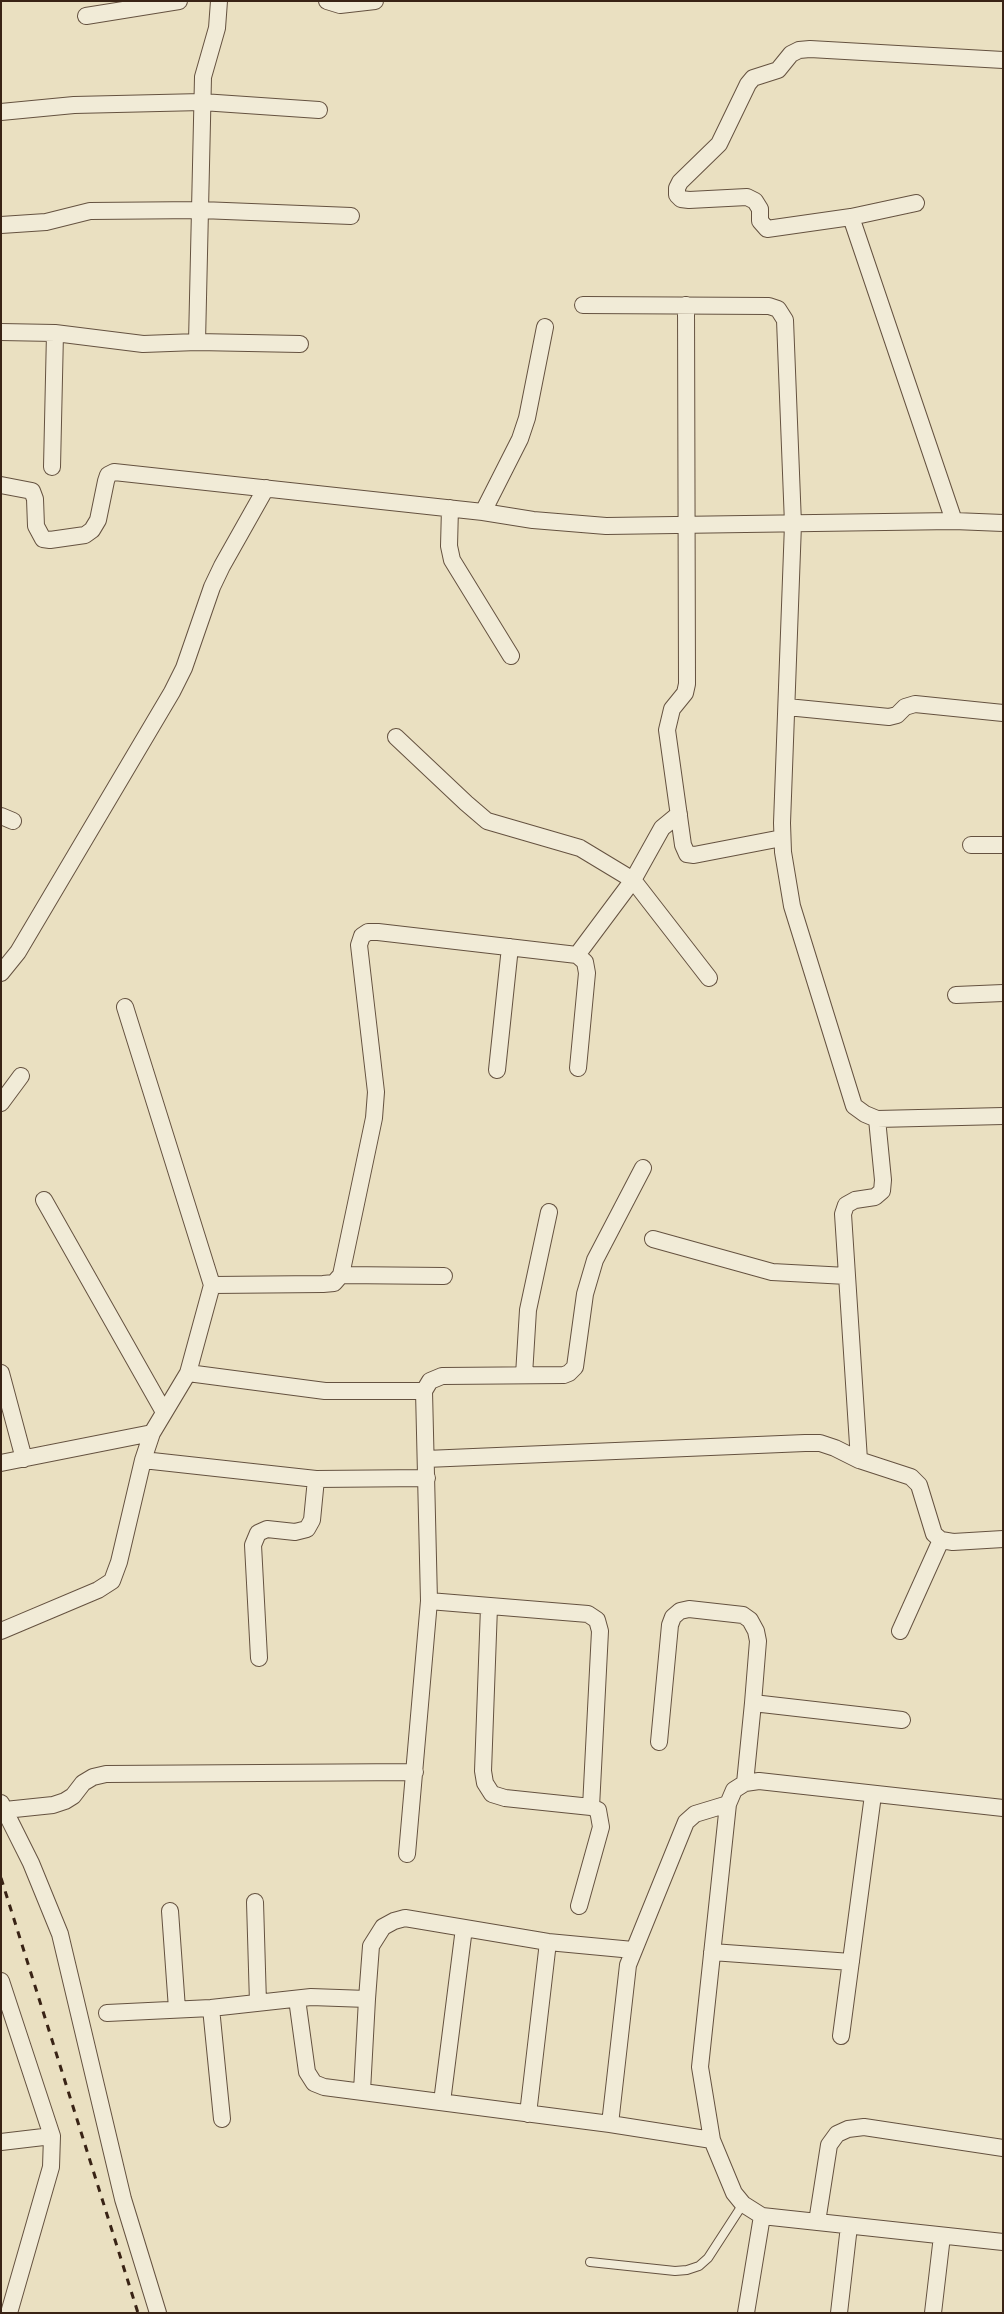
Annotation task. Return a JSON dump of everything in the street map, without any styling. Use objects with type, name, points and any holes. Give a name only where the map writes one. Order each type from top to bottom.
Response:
[{"type":"street","points":[[86,16],[179,1]]},
{"type":"street","points":[[197,342],[203,77],[217,28],[219,1]]},
{"type":"street","points":[[327,1],[340,5],[376,1]]},
{"type":"street","points":[[916,203],[851,217],[767,229],[760,221],[760,209],[755,201],[747,197],[689,200],[681,199],[677,195],[677,188],[680,182],[719,144],[748,84],[753,78],[778,70],[791,54],[799,50],[810,49],[1003,60]]},
{"type":"street","points":[[1,112],[74,104],[202,102],[319,110]]},
{"type":"street","points":[[1,225],[46,222],[90,211],[200,210],[351,216]]},
{"type":"street","points":[[851,217],[954,521]]},
{"type":"street","points":[[583,305],[769,306],[778,308],[785,320],[793,524],[782,838],[792,906],[854,1106],[865,1114],[877,1119],[1003,1116]]},
{"type":"street","points":[[686,305],[687,684],[685,692],[672,710],[667,730],[683,845],[687,854],[694,855],[782,838]]},
{"type":"street","points":[[483,512],[520,440],[527,418],[545,327]]},
{"type":"street","points":[[1,332],[55,333],[143,344],[197,342],[300,344]]},
{"type":"street","points":[[52,467],[55,333]]},
{"type":"street","points":[[1,485],[32,491],[35,499],[36,526],[43,539],[50,540],[84,536],[92,530],[98,520],[108,475],[114,472],[450,508],[573,524],[686,526],[954,521],[1003,523]]},
{"type":"street","points":[[1,973],[18,952],[172,692],[184,668],[222,566],[266,488]]},
{"type":"street","points":[[450,508],[449,546],[452,560],[511,656]]},
{"type":"street","points":[[786,707],[889,717],[897,715],[905,707],[915,704],[1003,713]]},
{"type":"street","points":[[396,737],[466,804],[487,821],[580,848],[633,880],[709,978]]},
{"type":"street","points":[[577,955],[633,880],[662,828],[679,814]]},
{"type":"street","points":[[971,845],[1003,845]]},
{"type":"street","points":[[212,1285],[323,1284],[334,1283],[341,1276],[374,1118],[376,1098],[359,945],[362,936],[368,932],[577,955],[584,962],[587,973],[578,1068]]},
{"type":"street","points":[[497,1070],[510,947]]},
{"type":"street","points":[[956,995],[1003,993]]},
{"type":"street","points":[[1,1631],[98,1590],[112,1581],[119,1562],[143,1460],[152,1433],[188,1373],[212,1285],[125,1006]]},
{"type":"street","points":[[1,1103],[21,1076]]},
{"type":"street","points":[[859,1460],[843,1214],[846,1205],[855,1200],[875,1198],[882,1191],[883,1180],[877,1119]]},
{"type":"street","points":[[407,1854],[429,1602],[424,1391],[430,1381],[442,1376],[564,1375],[575,1367],[585,1294],[595,1260],[643,1168]]},
{"type":"street","points":[[44,1200],[164,1412]]},
{"type":"street","points":[[524,1375],[528,1310],[549,1212]]},
{"type":"street","points":[[654,1238],[772,1272],[847,1276]]},
{"type":"street","points":[[341,1276],[444,1276]]},
{"type":"street","points":[[1,1373],[24,1459]]},
{"type":"street","points":[[188,1373],[325,1391],[424,1391]]},
{"type":"street","points":[[1,1463],[152,1433]]},
{"type":"street","points":[[426,1459],[820,1443],[859,1460],[911,1476],[919,1485],[934,1534],[941,1540],[953,1542],[1003,1539]]},
{"type":"street","points":[[143,1460],[316,1478],[427,1478]]},
{"type":"street","points":[[258,1658],[254,1545],[258,1534],[267,1530],[295,1532],[307,1529],[312,1520],[316,1478]]},
{"type":"street","points":[[900,1631],[941,1540]]},
{"type":"street","points":[[429,1602],[588,1614],[597,1620],[600,1631],[591,1807]]},
{"type":"street","points":[[489,1607],[484,1771],[485,1783],[492,1794],[505,1798],[591,1807],[598,1810],[601,1827],[579,1906]]},
{"type":"street","points":[[659,1742],[670,1625],[673,1617],[680,1611],[689,1609],[743,1615],[750,1620],[756,1631],[758,1641],[746,1783]]},
{"type":"street","points":[[753,1704],[902,1720]]},
{"type":"street","points":[[158,2313],[123,2199],[60,1934],[31,1863],[3,1807],[53,1805],[65,1802],[73,1796],[84,1783],[93,1778],[106,1774],[415,1772]]},
{"type":"street","points":[[1003,1808],[873,1795],[759,1781],[746,1783],[734,1790],[728,1804],[700,2067],[712,2140],[734,2193],[743,2204],[762,2216],[1003,2242]]},
{"type":"street","points":[[841,2036],[873,1795]]},
{"type":"street","points":[[610,2124],[624,1985],[633,1950],[686,1822],[695,1814],[728,1804]]},
{"type":"street","points":[[255,1902],[258,2003]]},
{"type":"street","points":[[170,1911],[177,2010]]},
{"type":"street","points":[[362,2091],[371,1946],[383,1927],[394,1921],[405,1918],[548,1942],[633,1950]]},
{"type":"street","points":[[442,2102],[464,1928]]},
{"type":"street","points":[[528,2114],[548,1942]]},
{"type":"street","points":[[712,1952],[851,1962]]},
{"type":"street","points":[[1,1981],[8,2024],[52,2136],[51,2168],[7,2311]]},
{"type":"street","points":[[107,2012],[211,2008],[297,1998],[345,1997],[367,1999]]},
{"type":"street","points":[[297,1998],[307,2072],[314,2084],[610,2124],[712,2140]]},
{"type":"street","points":[[211,2008],[222,2119]]},
{"type":"street","points":[[817,2222],[829,2145],[837,2134],[848,2129],[864,2127],[1003,2148]]},
{"type":"street","points":[[1,2142],[52,2136]]},
{"type":"street","points":[[746,2313],[762,2216]]},
{"type":"street","points":[[839,2313],[849,2226]]},
{"type":"street","points":[[933,2313],[942,2236]]},
{"type":"lane","points":[[590,2262],[675,2271],[687,2270],[699,2266],[708,2258],[743,2204]]},
{"type":"railway","points":[[1,1878],[138,2313]]}]
